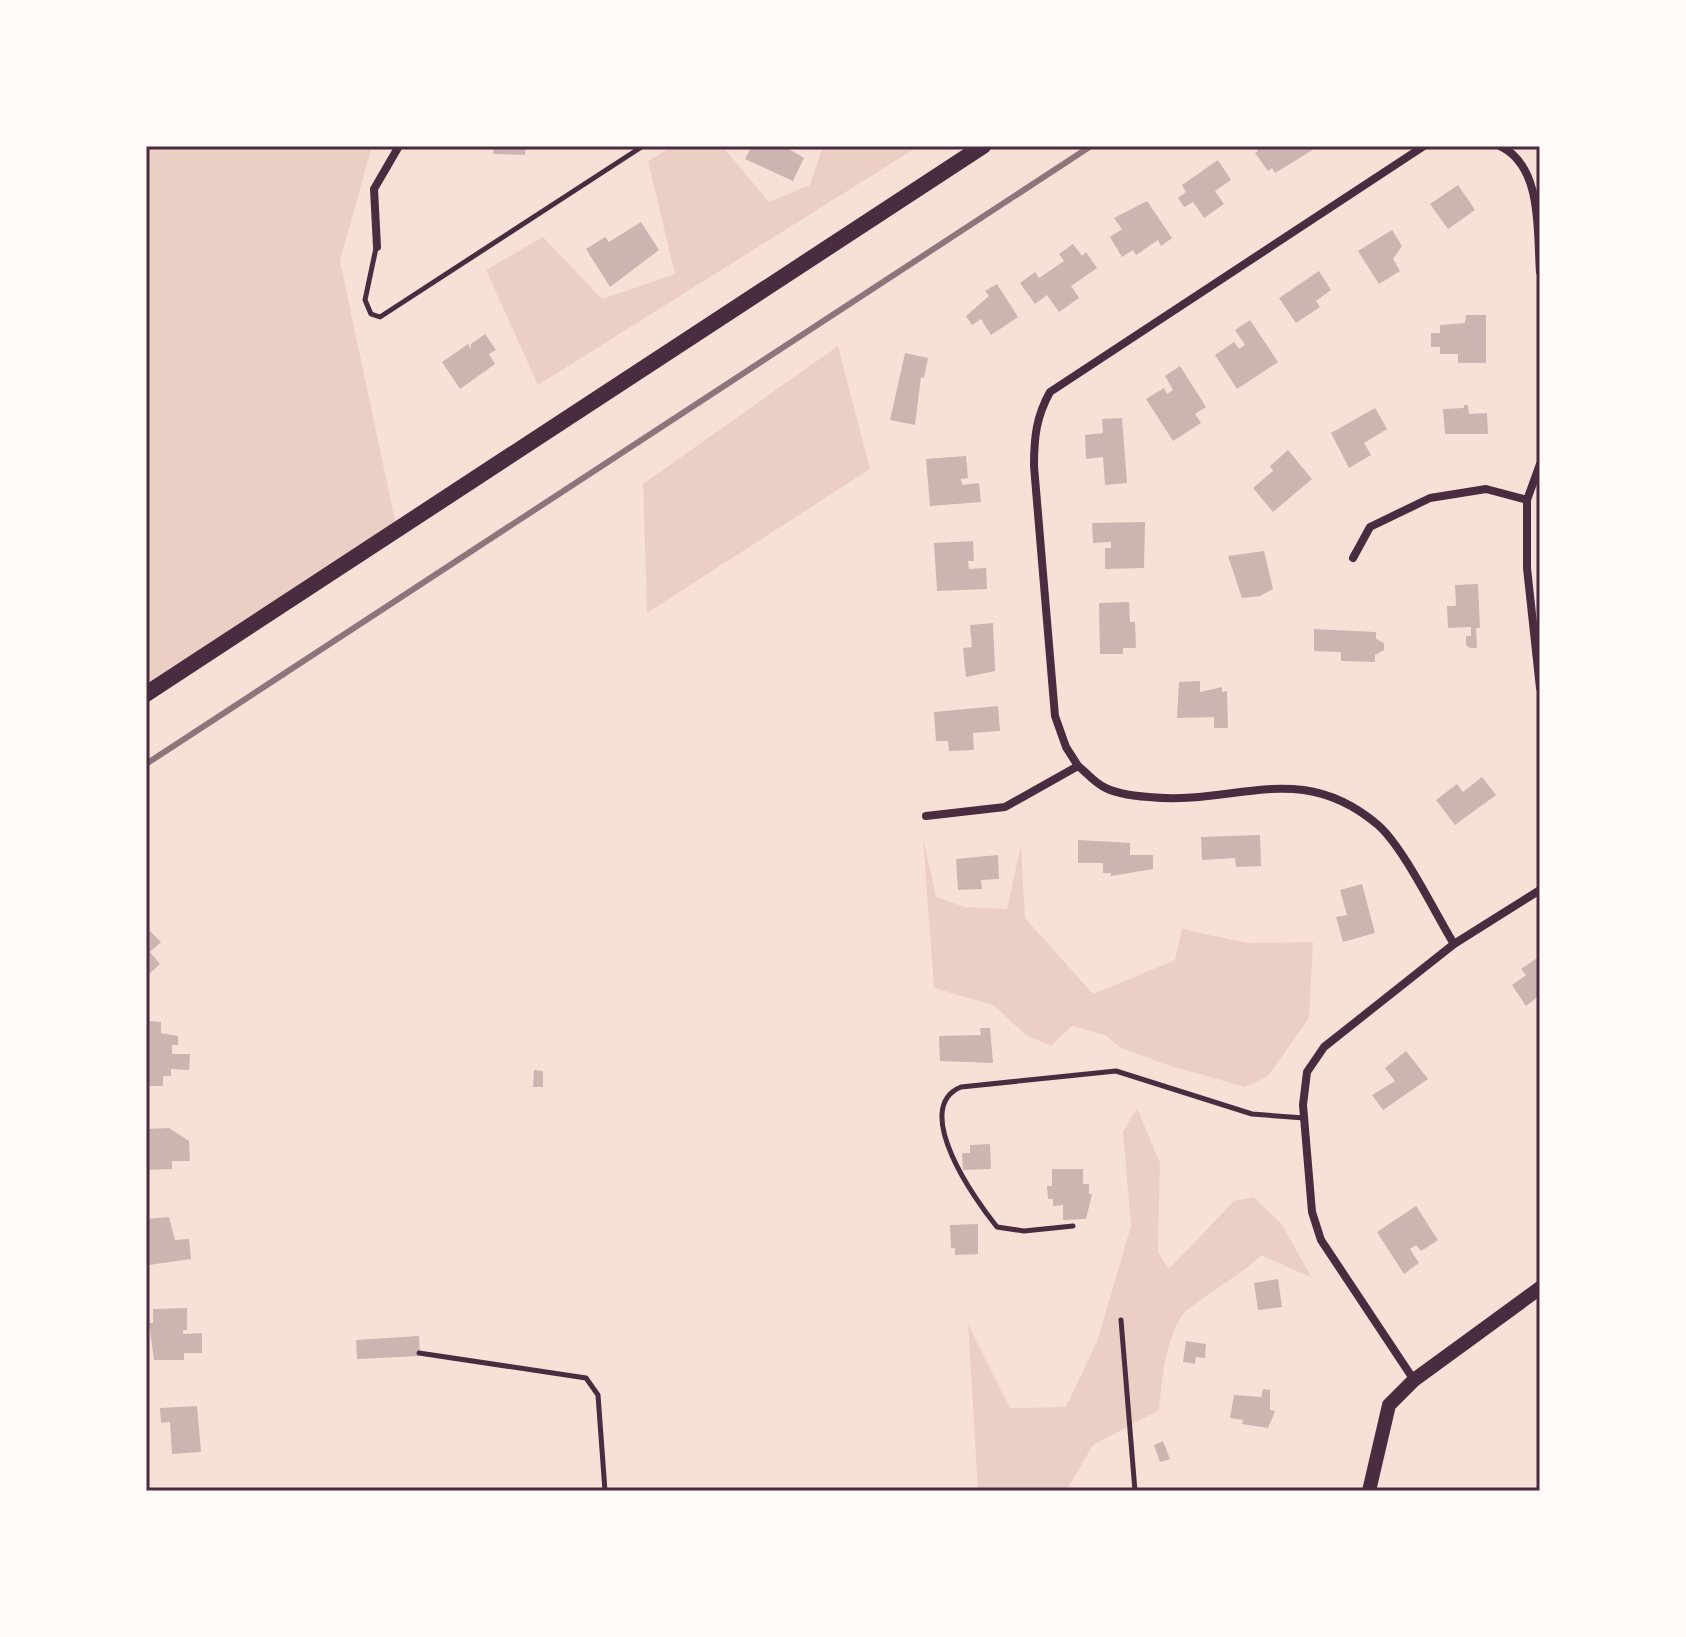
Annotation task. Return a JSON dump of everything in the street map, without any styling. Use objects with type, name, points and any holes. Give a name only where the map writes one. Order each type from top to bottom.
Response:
[{"type":"main road","points":[[146,694],[983,146]]},
{"type":"main road","points":[[1369,1491],[1389,1405],[1414,1380],[1540,1288]]},
{"type":"street","points":[[377,247],[374,189],[399,146]]},
{"type":"street","points":[[1424,146],[1414,149],[1050,392],[1039,411],[1034,437],[1034,466],[1055,716],[1066,747],[1078,766],[1102,786],[1130,795],[1168,799],[1280,786],[1343,800],[1380,827],[1454,944]]},
{"type":"street","points":[[1500,146],[1509,150],[1529,176],[1540,272]]},
{"type":"street","points":[[1540,464],[1527,500],[1527,568],[1540,688]]},
{"type":"street","points":[[1353,558],[1370,527],[1430,498],[1486,489],[1527,500]]},
{"type":"street","points":[[926,816],[1005,807],[1078,766]]},
{"type":"street","points":[[1414,1380],[1321,1240],[1312,1212],[1304,1118],[1307,1072],[1324,1047],[1454,944],[1540,890]]},
{"type":"lane","points":[[377,247],[365,300],[371,314],[380,317],[643,146]]},
{"type":"lane","points":[[1073,1226],[1024,1231],[997,1227],[970,1193],[950,1152],[942,1116],[943,1101],[949,1092],[961,1087],[1116,1071],[1252,1114],[1304,1118]]},
{"type":"lane","points":[[1121,1320],[1135,1491]]},
{"type":"lane","points":[[419,1353],[586,1378],[598,1395],[605,1491]]},
{"type":"shaded area","points":[[146,146],[372,146],[340,261],[397,530],[146,694]]},
{"type":"shaded area","points":[[673,146],[722,146],[769,202],[810,185],[823,146],[919,146],[538,385],[486,270],[543,237],[602,299],[675,274],[648,161]]},
{"type":"shaded area","points":[[838,346],[870,469],[647,613],[643,484]]},
{"type":"shaded area","points":[[923,838],[936,897],[965,907],[1007,909],[1021,845],[1025,918],[1093,994],[1175,960],[1182,929],[1247,943],[1313,942],[1309,1018],[1268,1076],[1245,1087],[1171,1066],[1121,1048],[1105,1035],[1072,1026],[1051,1046],[1026,1035],[993,1005],[934,988]]},
{"type":"shaded area","points":[[1137,1108],[1160,1163],[1158,1252],[1169,1269],[1234,1201],[1253,1197],[1281,1223],[1312,1278],[1261,1255],[1186,1311],[1168,1350],[1159,1410],[1093,1445],[1066,1491],[978,1491],[968,1324],[1010,1408],[1066,1407],[1098,1339],[1131,1226],[1123,1132]]},
{"type":"building","points":[[494,146],[526,146],[525,155],[493,154]]},
{"type":"building","points":[[752,146],[784,146],[804,158],[793,181],[745,159]]},
{"type":"building","points":[[1255,146],[1311,146],[1314,149],[1275,173],[1272,168],[1268,171],[1255,153],[1258,151]]},
{"type":"building","points":[[1218,160],[1231,180],[1215,191],[1224,204],[1204,218],[1193,202],[1184,207],[1178,198],[1186,192],[1182,185]]},
{"type":"building","points":[[1458,185],[1475,210],[1448,229],[1430,204]]},
{"type":"building","points":[[1147,201],[1172,238],[1161,246],[1158,240],[1136,255],[1133,250],[1122,257],[1110,237],[1122,229],[1114,218]]},
{"type":"building","points":[[641,222],[659,250],[610,287],[586,249],[605,237],[609,242]]},
{"type":"building","points":[[1392,230],[1402,246],[1393,259],[1400,271],[1379,284],[1358,251]]},
{"type":"building","points":[[1073,244],[1082,256],[1086,252],[1097,268],[1071,286],[1079,298],[1059,312],[1047,295],[1035,304],[1020,283],[1035,272],[1039,278],[1064,261],[1059,254]]},
{"type":"building","points":[[1319,271],[1331,290],[1316,301],[1320,307],[1296,323],[1279,298]]},
{"type":"building","points":[[997,284],[1018,317],[991,335],[981,319],[972,325],[966,316],[989,296],[985,291]]},
{"type":"building","points":[[1466,315],[1486,315],[1486,363],[1458,363],[1458,354],[1440,354],[1440,347],[1431,347],[1431,333],[1440,333],[1440,325],[1465,323]]},
{"type":"building","points":[[1250,320],[1278,362],[1237,389],[1215,355],[1234,342],[1239,349],[1245,345],[1235,330]]},
{"type":"building","points":[[485,334],[496,350],[489,354],[495,364],[460,389],[442,362],[468,344],[471,349],[471,344]]},
{"type":"building","points":[[905,353],[928,358],[924,378],[921,377],[915,425],[890,420]]},
{"type":"building","points":[[1180,366],[1206,407],[1195,414],[1201,423],[1173,441],[1146,399],[1164,388],[1167,394],[1173,390],[1165,376]]},
{"type":"building","points":[[1468,405],[1469,414],[1487,413],[1488,434],[1445,434],[1443,409],[1464,408]]},
{"type":"building","points":[[1375,408],[1387,429],[1364,443],[1371,455],[1349,468],[1331,433]]},
{"type":"building","points":[[1122,418],[1127,483],[1105,485],[1103,457],[1086,459],[1085,435],[1103,433],[1102,419]]},
{"type":"building","points":[[1288,450],[1312,479],[1273,512],[1253,488],[1273,471],[1270,466]]},
{"type":"building","points":[[966,456],[968,478],[961,479],[962,485],[979,483],[981,502],[930,506],[926,459]]},
{"type":"building","points":[[1145,522],[1144,568],[1105,569],[1105,548],[1111,548],[1111,542],[1093,543],[1092,523]]},
{"type":"building","points":[[973,541],[974,561],[968,561],[969,569],[986,568],[987,589],[937,591],[934,543]]},
{"type":"building","points":[[1264,551],[1273,589],[1260,596],[1242,598],[1228,556]]},
{"type":"building","points":[[1478,584],[1480,628],[1476,628],[1477,648],[1470,648],[1466,645],[1466,636],[1471,636],[1471,627],[1448,628],[1447,606],[1456,606],[1455,585]]},
{"type":"building","points":[[1129,602],[1130,622],[1135,622],[1136,648],[1123,648],[1123,654],[1100,654],[1099,603]]},
{"type":"building","points":[[993,623],[995,671],[966,677],[963,648],[972,647],[970,625]]},
{"type":"building","points":[[1314,629],[1376,632],[1376,639],[1384,643],[1384,650],[1375,655],[1375,662],[1341,661],[1341,652],[1314,651]]},
{"type":"building","points":[[1200,681],[1200,692],[1222,687],[1222,692],[1227,691],[1228,728],[1214,728],[1214,717],[1177,718],[1179,682]]},
{"type":"building","points":[[998,706],[1000,731],[973,733],[974,750],[949,751],[948,741],[936,741],[934,712]]},
{"type":"building","points":[[1482,777],[1496,795],[1455,825],[1436,800],[1457,784],[1463,792]]},
{"type":"building","points":[[1260,835],[1261,866],[1236,867],[1235,858],[1202,860],[1201,837]]},
{"type":"building","points":[[1078,840],[1130,843],[1130,855],[1153,855],[1153,869],[1111,876],[1111,873],[1103,873],[1103,863],[1078,863]]},
{"type":"building","points":[[998,855],[999,879],[981,880],[982,889],[958,890],[956,859]]},
{"type":"building","points":[[1362,884],[1375,933],[1343,942],[1336,917],[1347,915],[1340,890]]},
{"type":"building","points":[[149,930],[161,942],[150,952],[160,964],[146,977],[146,933]]},
{"type":"building","points":[[1540,956],[1540,995],[1526,1006],[1512,985],[1526,975],[1521,969]]},
{"type":"building","points":[[149,1021],[161,1022],[161,1033],[178,1036],[178,1045],[172,1045],[172,1054],[190,1054],[189,1070],[171,1069],[171,1076],[163,1076],[163,1086],[146,1086]]},
{"type":"building","points":[[980,1028],[990,1028],[993,1063],[940,1061],[939,1036],[981,1035]]},
{"type":"building","points":[[1406,1051],[1428,1079],[1383,1110],[1372,1095],[1395,1081],[1385,1068]]},
{"type":"building","points":[[534,1070],[543,1071],[543,1087],[533,1087]]},
{"type":"building","points":[[169,1128],[189,1141],[190,1161],[172,1161],[172,1169],[146,1170],[146,1129]]},
{"type":"building","points":[[990,1144],[991,1169],[963,1170],[962,1153],[970,1153],[970,1145]]},
{"type":"building","points":[[1052,1169],[1083,1169],[1083,1184],[1089,1184],[1089,1194],[1092,1194],[1086,1219],[1063,1220],[1063,1205],[1053,1206],[1053,1199],[1048,1199],[1047,1186],[1052,1186]]},
{"type":"building","points":[[1416,1206],[1438,1240],[1421,1251],[1416,1245],[1410,1249],[1419,1263],[1404,1274],[1377,1232]]},
{"type":"building","points":[[169,1217],[175,1240],[189,1239],[191,1259],[149,1265],[146,1219]]},
{"type":"building","points":[[978,1224],[978,1254],[955,1255],[955,1248],[951,1248],[950,1225]]},
{"type":"building","points":[[1278,1279],[1282,1307],[1258,1310],[1254,1283]]},
{"type":"building","points":[[187,1308],[187,1330],[183,1330],[183,1334],[202,1333],[202,1353],[184,1353],[184,1360],[154,1360],[149,1323],[153,1323],[153,1309]]},
{"type":"building","points":[[419,1336],[420,1356],[357,1359],[356,1340]]},
{"type":"building","points":[[1186,1341],[1206,1344],[1205,1358],[1196,1357],[1195,1364],[1183,1362]]},
{"type":"building","points":[[1263,1389],[1270,1390],[1270,1410],[1275,1411],[1268,1428],[1242,1424],[1243,1420],[1230,1418],[1234,1395],[1261,1397]]},
{"type":"building","points":[[197,1406],[201,1452],[172,1454],[170,1422],[161,1423],[160,1408]]},
{"type":"building","points":[[1163,1441],[1170,1459],[1160,1462],[1154,1445]]},
{"type":"railway","points":[[146,764],[1091,146]]}]
